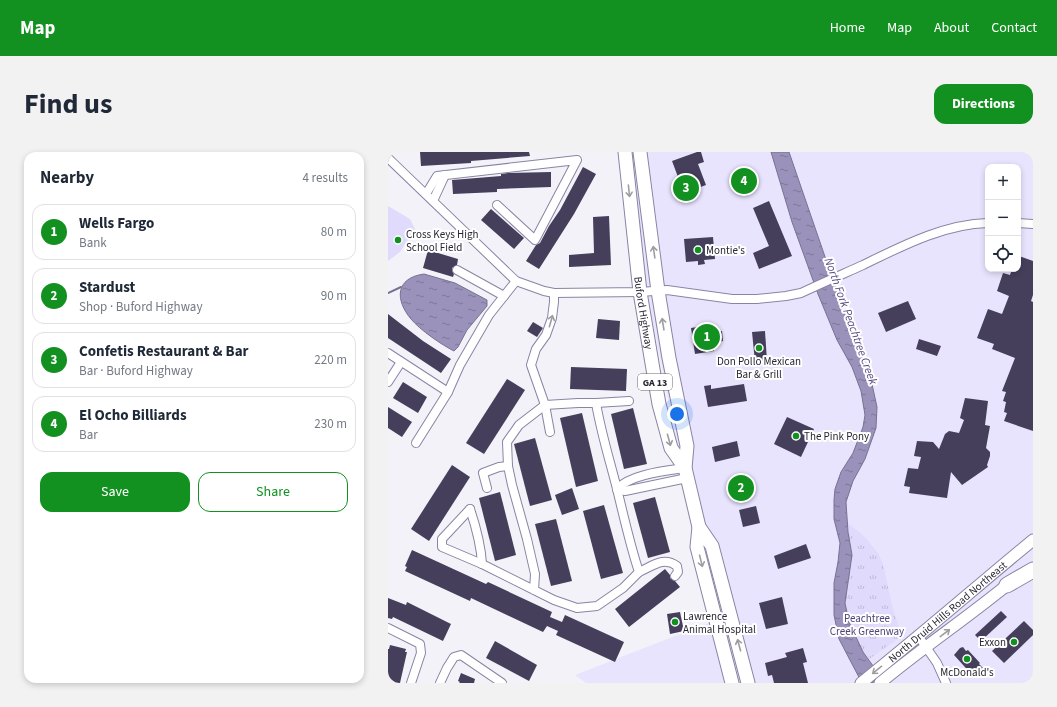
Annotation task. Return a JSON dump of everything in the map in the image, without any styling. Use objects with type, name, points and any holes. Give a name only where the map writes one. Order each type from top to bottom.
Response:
[{"type":"highway","points":[[1007,585],[1033,570]]},
{"type":"main road","name":"Buford Highway","points":[[625,152],[640,292],[659,404],[671,448],[686,473]]},
{"type":"main road","name":"Buford Highway","points":[[640,152],[658,291],[670,369],[687,446],[686,473],[699,527],[697,547],[732,683]]},
{"type":"main road","name":"Buford Highway","points":[[699,527],[712,546],[748,683]]},
{"type":"main road","name":"North Druid Hills Road Northeast","points":[[861,683],[919,637],[951,608],[1033,540]]},
{"type":"main road","name":"North Druid Hills Road Northeast","points":[[880,683],[1033,564]]},
{"type":"street","points":[[388,158],[516,281],[554,293],[640,292],[667,290],[732,299],[757,299],[786,296],[801,292],[900,247],[944,230],[985,223]]},
{"type":"street","points":[[426,194],[441,176],[577,160],[535,240],[497,205]]},
{"type":"street","points":[[433,201],[441,176]]},
{"type":"street","points":[[1021,223],[1033,224]]},
{"type":"street","points":[[457,270],[504,296]]},
{"type":"street","points":[[416,443],[448,392],[460,365],[489,315],[516,281]]},
{"type":"street","points":[[550,432],[545,405],[531,365],[536,349],[546,335],[552,318],[554,293]]},
{"type":"street","points":[[388,353],[448,392]]},
{"type":"street","points":[[388,382],[401,362]]},
{"type":"street","points":[[534,590],[535,574],[508,466],[507,442],[519,425],[545,405],[629,401]]},
{"type":"street","points":[[596,403],[601,430],[639,572]]},
{"type":"street","points":[[487,488],[483,473],[499,467],[508,466]]},
{"type":"street","points":[[617,488],[622,483],[639,483],[686,473]]},
{"type":"street","points":[[482,564],[482,554],[477,530],[470,509],[442,539],[442,546],[554,600],[577,608],[597,606],[623,588],[639,572],[664,561],[671,562],[677,566],[678,572],[675,576]]},
{"type":"street","points":[[388,628],[420,644],[421,653],[411,683]]},
{"type":"street","points":[[919,637],[938,663],[946,683]]},
{"type":"street","points":[[440,683],[454,657],[461,655],[502,683]]},
{"type":"shaded area","points":[[632,152],[1033,152],[1033,683],[586,683],[575,675],[721,618],[677,444],[646,288]]},
{"type":"green space","name":"Peachtree Creek Greenway","points":[[771,152],[780,152],[870,416],[841,517],[865,537],[878,553],[883,564],[893,609],[902,636],[854,670],[839,639],[834,615],[834,583],[840,543],[834,519],[834,500],[836,487],[841,472],[853,453],[863,427],[865,415],[861,391],[852,367],[837,340]]},
{"type":"green space","name":"Cross Keys High School Field","points":[[388,206],[410,219],[415,229],[400,252],[388,261]]},
{"type":"water","points":[[771,152],[789,152],[844,312],[870,375],[877,407],[876,428],[865,459],[853,481],[846,502],[848,532],[852,555],[845,603],[849,622],[863,652],[876,670],[881,683],[862,683],[839,639],[834,615],[834,583],[840,543],[834,519],[835,489],[841,472],[853,453],[863,427],[865,415],[861,391],[852,367],[837,340],[818,294],[792,222]]},
{"type":"water","points":[[424,274],[455,283],[487,300],[487,306],[467,330],[458,347],[454,351],[437,341],[420,328],[411,319],[402,305],[400,297],[403,285],[407,280],[414,276]]},
{"type":"building","points":[[420,152],[529,152],[530,156],[471,161],[471,163],[421,166]]},
{"type":"building","points":[[701,152],[704,162],[698,164],[706,185],[684,193],[672,161]]},
{"type":"building","points":[[583,167],[596,174],[574,214],[539,269],[526,261],[536,245],[540,243]]},
{"type":"building","points":[[746,169],[753,189],[741,193],[734,173]]},
{"type":"building","points":[[551,172],[551,187],[497,189],[497,192],[453,194],[452,180],[501,176],[501,174],[508,173]]},
{"type":"building","points":[[769,201],[792,256],[759,269],[753,253],[769,246],[753,208]]},
{"type":"building","points":[[491,209],[524,238],[514,249],[481,220]]},
{"type":"building","points":[[609,216],[611,265],[569,267],[569,255],[594,253],[593,217]]},
{"type":"building","points":[[713,237],[715,259],[704,260],[705,264],[698,265],[698,261],[686,262],[684,239]]},
{"type":"building","points":[[428,250],[458,259],[457,265],[452,268],[454,274],[453,277],[423,268]]},
{"type":"building","points":[[1021,257],[1033,261],[1033,295],[1031,301],[1033,302],[1033,431],[1004,421],[1007,413],[1004,412],[1006,402],[1003,401],[1006,392],[1002,391],[1015,358],[992,349],[994,344],[977,338],[988,309],[1002,314],[1009,296],[997,291],[1003,273],[1010,275],[1011,272],[1021,272]]},
{"type":"building","points":[[908,301],[916,319],[886,332],[878,313]]},
{"type":"building","points":[[388,314],[423,341],[451,359],[441,373],[388,338]]},
{"type":"building","points":[[598,319],[620,321],[619,340],[596,338]]},
{"type":"building","points":[[533,322],[543,328],[537,337],[527,331]]},
{"type":"building","points":[[710,325],[711,333],[722,331],[723,341],[713,343],[714,351],[695,354],[691,328]]},
{"type":"building","points":[[765,331],[767,361],[755,362],[752,332]]},
{"type":"building","points":[[919,339],[941,346],[937,356],[916,349]]},
{"type":"building","points":[[571,367],[627,369],[626,391],[570,389]]},
{"type":"building","points":[[507,379],[525,390],[484,454],[466,443]]},
{"type":"building","points":[[403,382],[427,397],[418,413],[393,398]]},
{"type":"building","points":[[744,384],[747,401],[708,407],[704,386],[711,385],[711,389]]},
{"type":"building","points":[[965,398],[988,401],[985,425],[990,426],[986,448],[990,452],[987,465],[988,467],[962,485],[951,472],[947,498],[909,493],[910,487],[904,486],[908,468],[918,469],[921,457],[914,456],[917,441],[933,442],[939,449],[945,434],[949,431],[959,433],[964,420],[960,418]]},
{"type":"building","points":[[388,407],[412,422],[402,437],[388,428]]},
{"type":"building","points":[[633,408],[647,464],[624,469],[611,414]]},
{"type":"building","points":[[582,413],[598,481],[576,487],[560,418]]},
{"type":"building","points":[[787,417],[814,429],[801,457],[774,444]]},
{"type":"building","points":[[535,438],[552,500],[530,506],[514,444]]},
{"type":"building","points":[[737,441],[740,456],[715,462],[712,447]]},
{"type":"building","points":[[452,465],[470,477],[429,541],[411,529]]},
{"type":"building","points":[[745,477],[748,492],[734,495],[731,481]]},
{"type":"building","points":[[572,488],[579,509],[562,515],[555,495]]},
{"type":"building","points":[[500,492],[516,555],[495,561],[479,498]]},
{"type":"building","points":[[655,497],[670,552],[648,558],[633,503]]},
{"type":"building","points":[[604,505],[623,573],[601,579],[583,511]]},
{"type":"building","points":[[756,506],[760,523],[743,527],[739,510]]},
{"type":"building","points":[[556,519],[572,581],[551,586],[535,524]]},
{"type":"building","points":[[806,544],[811,558],[778,569],[774,556]]},
{"type":"building","points":[[412,550],[486,584],[488,582],[552,612],[550,617],[562,622],[565,615],[624,642],[615,662],[556,635],[558,631],[547,626],[543,632],[471,598],[470,601],[405,571],[407,567],[405,566]]},
{"type":"building","points":[[665,569],[670,575],[670,578],[680,587],[629,627],[615,609]]},
{"type":"building","points":[[782,597],[788,624],[766,629],[759,603]]},
{"type":"building","points":[[388,598],[406,605],[407,602],[451,624],[443,641],[393,617],[392,619],[388,618]]},
{"type":"building","points":[[1001,611],[1007,617],[981,641],[975,635]]},
{"type":"building","name":"Lawrence Animal Hospital","points":[[680,612],[684,631],[670,634],[667,614]]},
{"type":"building","points":[[1024,621],[1033,630],[1033,635],[1004,663],[992,651]]},
{"type":"building","points":[[495,641],[537,665],[529,681],[486,658]]},
{"type":"building","points":[[390,645],[406,649],[405,652],[407,652],[400,683],[388,683],[388,649]]},
{"type":"building","name":"McDonald's","points":[[963,647],[966,651],[968,650],[983,668],[974,677],[954,655],[960,648]]},
{"type":"building","points":[[803,648],[807,662],[803,663],[808,683],[774,683],[772,675],[768,676],[765,663],[787,657],[785,653]]},
{"type":"building","points":[[461,673],[475,679],[474,683],[459,683],[460,682],[458,681]]},
{"type":"waterway","points":[[388,293],[401,287]]},
{"type":"place","name":"El Ocho Billiards","points":[[744,181]]},
{"type":"place","name":"Confetis Restaurant & Bar","points":[[686,188]]},
{"type":"place","name":"Cross Keys High School Field","points":[[398,240]]},
{"type":"place","name":"Montie's","points":[[698,250]]},
{"type":"place","name":"Wells Fargo","points":[[707,337]]},
{"type":"place","name":"Don Pollo Mexican Bar & Grill","points":[[759,348]]},
{"type":"place","name":"The Pink Pony","points":[[796,436]]},
{"type":"place","name":"Stardust","points":[[741,488]]},
{"type":"place","name":"Lawrence Animal Hospital","points":[[675,622]]},
{"type":"place","name":"Exxon","points":[[1014,642]]},
{"type":"place","name":"McDonald's","points":[[967,659]]},
{"type":"water label","name":"North Fork Peachtree Creek","points":[[851,321]]}]
